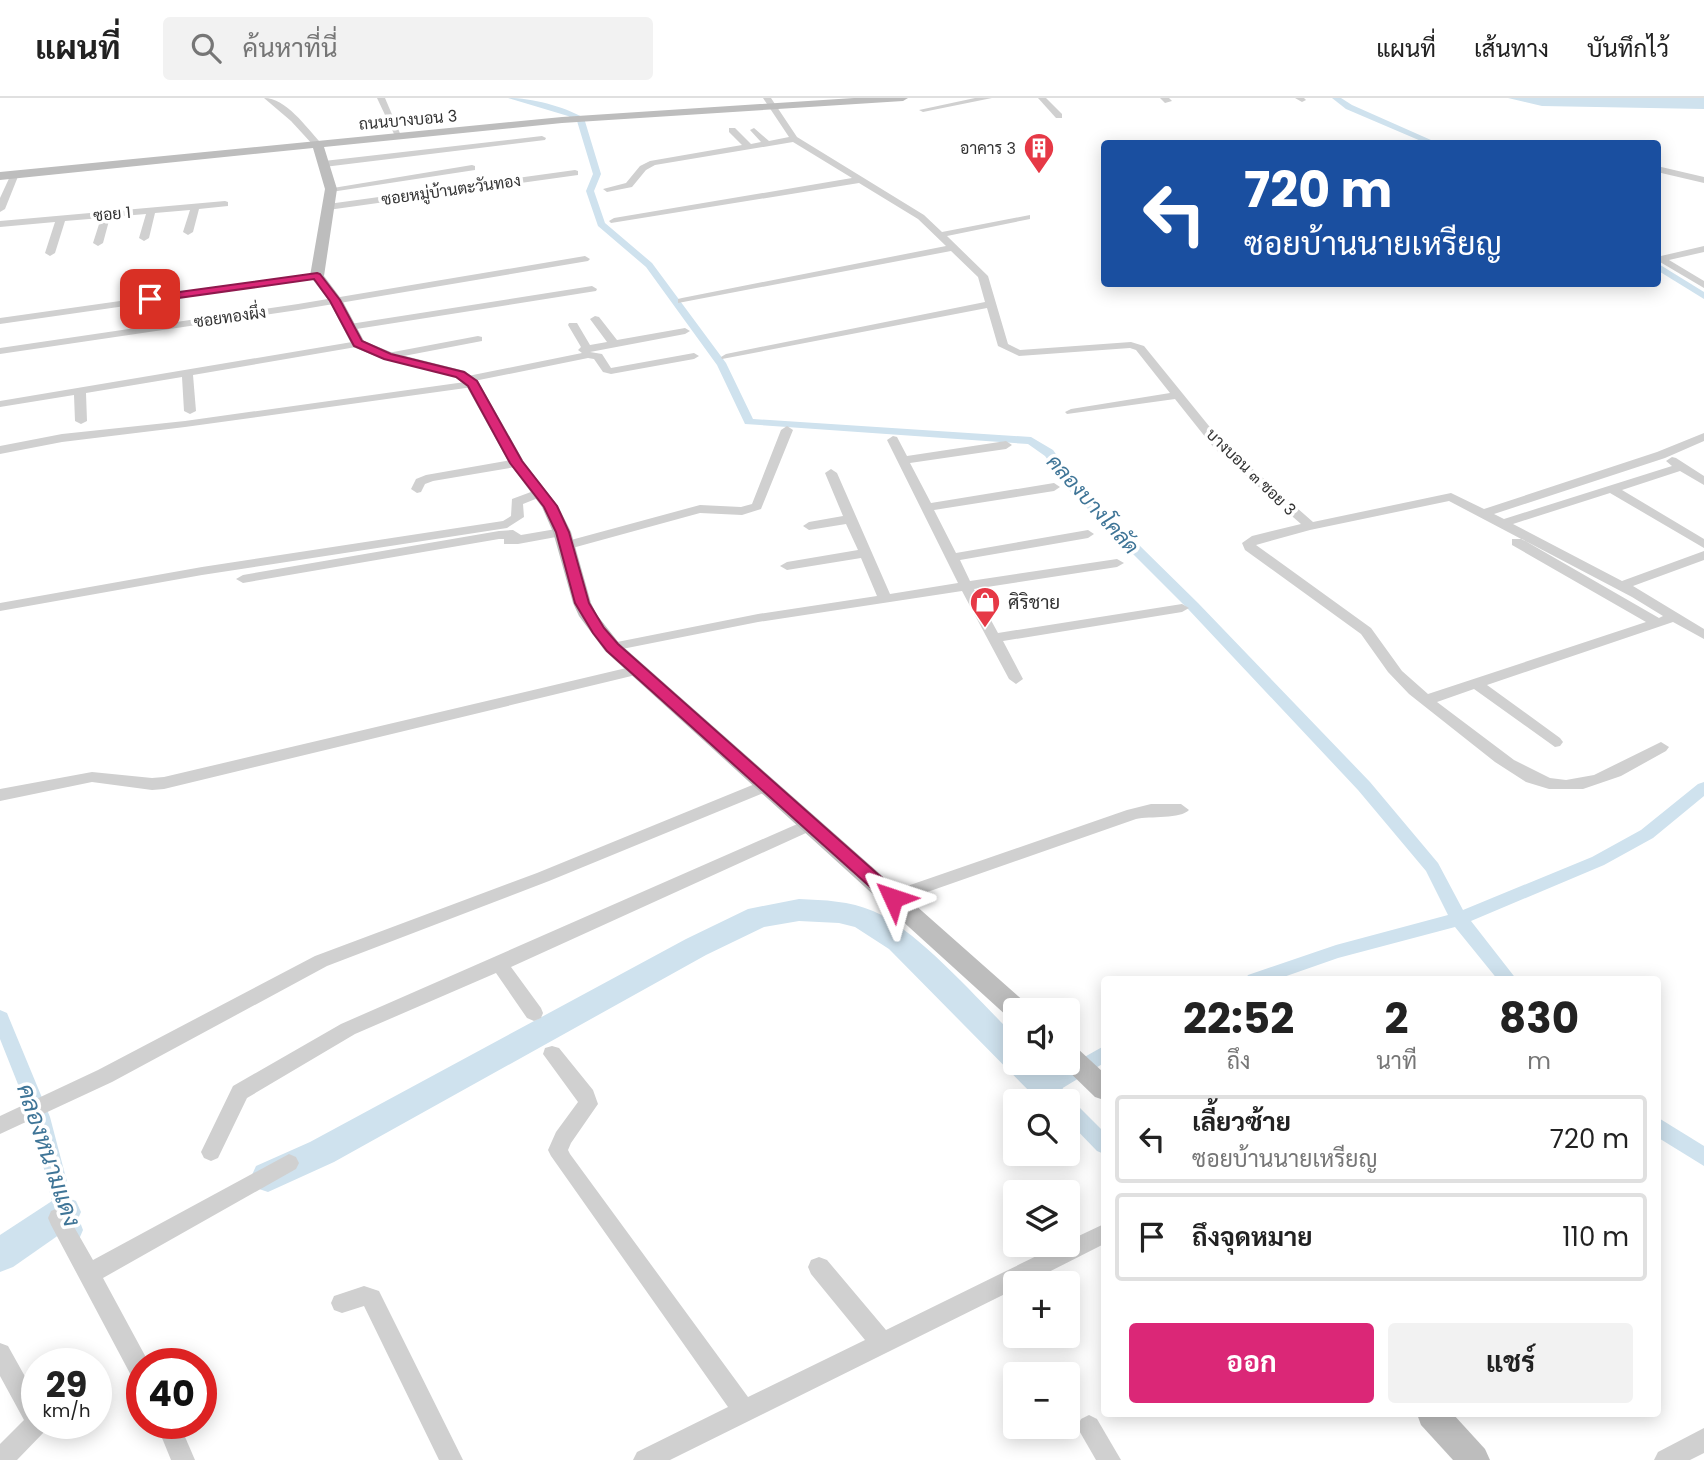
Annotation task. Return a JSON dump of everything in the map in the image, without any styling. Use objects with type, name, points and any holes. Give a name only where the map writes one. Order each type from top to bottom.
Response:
[{"type":"street","points":[[268,98],[294,119],[317,144],[331,189],[317,276],[335,300],[358,344]]},
{"type":"street","points":[[381,98],[399,136]]},
{"type":"street","name":"ถนนบางบอน 3","points":[[0,176],[769,102],[903,98]]},
{"type":"street","points":[[923,110],[988,98]]},
{"type":"street","points":[[1042,98],[1059,116]]},
{"type":"street","name":"บางบอน ๓ ซอย 3","points":[[769,102],[794,139],[921,217],[985,279],[1003,346],[1008,350],[1019,353],[1136,346],[1143,350],[1218,445],[1310,526]]},
{"type":"street","points":[[485,128],[490,145]]},
{"type":"street","points":[[732,130],[749,147]]},
{"type":"street","points":[[754,130],[766,144]]},
{"type":"street","points":[[324,164],[542,138]]},
{"type":"street","points":[[607,189],[629,185],[643,168],[653,163],[794,139]]},
{"type":"street","points":[[331,189],[472,168]]},
{"type":"street","points":[[1661,170],[1704,180]]},
{"type":"street","name":"ซอยหมู่บ้านตะวันทอง","points":[[328,207],[505,177],[575,173]]},
{"type":"street","points":[[0,209],[15,174]]},
{"type":"street","points":[[614,221],[859,180]]},
{"type":"street","name":"ซอย 1","points":[[0,224],[225,204]]},
{"type":"street","points":[[188,232],[195,207]]},
{"type":"street","points":[[144,238],[151,211]]},
{"type":"street","points":[[98,243],[106,215]]},
{"type":"street","points":[[939,234],[1027,217]]},
{"type":"street","points":[[50,253],[61,218]]},
{"type":"street","points":[[682,301],[953,248]]},
{"type":"street","points":[[1704,249],[1664,258],[1665,262],[1704,285]]},
{"type":"street","name":"ซอยทองผึ่ง","points":[[0,351],[585,259]]},
{"type":"street","points":[[0,321],[317,276]]},
{"type":"street","points":[[350,327],[592,289]]},
{"type":"street","points":[[726,357],[992,304]]},
{"type":"street","points":[[595,319],[614,344]]},
{"type":"street","points":[[573,325],[587,349]]},
{"type":"street","points":[[0,404],[358,344],[387,356],[467,379],[587,349],[685,331]]},
{"type":"street","points":[[387,356],[478,340]]},
{"type":"street","points":[[0,450],[62,438],[185,424],[467,379],[588,355],[598,356],[607,370],[611,371],[694,356]]},
{"type":"street","points":[[187,373],[190,411]]},
{"type":"street","points":[[467,379],[517,463],[550,506],[564,539],[588,616],[612,647],[1004,998]]},
{"type":"street","points":[[80,391],[81,421]]},
{"type":"street","points":[[1071,412],[1178,395]]},
{"type":"street","points":[[451,555],[469,548],[518,540],[564,539],[700,509],[741,511],[757,506],[788,430]]},
{"type":"street","points":[[1483,513],[1661,455],[1704,437]]},
{"type":"street","points":[[893,440],[1016,679]]},
{"type":"street","points":[[903,460],[1006,445]]},
{"type":"street","points":[[1661,455],[1704,481]]},
{"type":"street","points":[[417,489],[420,482],[430,478],[517,463]]},
{"type":"street","points":[[1503,523],[1681,467]]},
{"type":"street","points":[[831,473],[885,599]]},
{"type":"street","points":[[927,507],[1055,487]]},
{"type":"street","points":[[1610,488],[1704,544]]},
{"type":"street","points":[[0,607],[202,571],[507,524],[517,517],[516,502],[519,499],[539,493]]},
{"type":"street","points":[[1310,526],[1455,497],[1621,586],[1704,635]]},
{"type":"street","points":[[1441,499],[1658,622]]},
{"type":"street","points":[[809,526],[851,519]]},
{"type":"street","name":"บางบอน ๓ ซอย 3","points":[[1310,526],[1251,541],[1250,547],[1366,631],[1398,675],[1426,700],[1521,772],[1547,782],[1571,784],[1616,773],[1661,747]]},
{"type":"street","points":[[243,579],[499,535],[513,534],[518,540]]},
{"type":"street","points":[[953,557],[1088,534]]},
{"type":"street","points":[[787,566],[866,553]]},
{"type":"street","points":[[1621,586],[1704,555]]},
{"type":"street","points":[[612,647],[758,618],[1117,563]]},
{"type":"street","points":[[995,638],[1182,608]]},
{"type":"street","points":[[1426,700],[1675,617]]},
{"type":"street","points":[[0,795],[92,777],[164,783],[639,670]]},
{"type":"street","points":[[1475,683],[1555,741]]},
{"type":"street","points":[[8,1122],[105,1076],[321,961],[543,877],[767,785]]},
{"type":"street","points":[[893,898],[1133,814],[1150,810],[1181,810]]},
{"type":"street","points":[[211,1152],[240,1092],[348,1028],[499,964],[811,824]]},
{"type":"street","points":[[499,964],[534,1013]]},
{"type":"street","points":[[552,1054],[586,1096],[588,1104],[563,1138],[558,1150],[563,1160],[745,1412]]},
{"type":"street","points":[[1080,1066],[1101,1086]]},
{"type":"street","points":[[91,1273],[289,1163]]},
{"type":"street","points":[[58,1218],[91,1273],[129,1348]]},
{"type":"street","points":[[645,1460],[1101,1235]]},
{"type":"street","points":[[819,1267],[883,1344]]},
{"type":"street","points":[[342,1303],[364,1296],[370,1298],[451,1460]]},
{"type":"street","points":[[0,1354],[21,1393]]},
{"type":"street","points":[[1434,1417],[1465,1457]]},
{"type":"street","points":[[1089,1427],[1109,1460]]},
{"type":"street","points":[[5,1459],[22,1439]]},
{"type":"street","points":[[174,1439],[183,1460]]},
{"type":"street","points":[[1666,1460],[1704,1440]]},
{"type":"water","points":[[1508,98],[1704,98],[1704,109],[1542,106]]},
{"type":"waterway","name":"คลองบางโคลัด","points":[[512,98],[571,114],[581,120],[597,174],[590,191],[601,224],[649,265],[722,365],[749,422],[1031,441],[1049,453],[1073,487],[1193,606],[1364,786],[1432,867],[1459,919]]},
{"type":"waterway","points":[[1336,98],[1349,107],[1427,140]]},
{"type":"waterway","points":[[1661,269],[1704,296]]},
{"type":"waterway","points":[[1459,919],[1598,861],[1647,834],[1704,788]]},
{"type":"waterway","points":[[268,1177],[322,1152],[696,947],[758,917],[799,910],[839,912],[864,919],[899,941],[1003,1044]]},
{"type":"waterway","points":[[1266,976],[1336,952],[1459,919]]},
{"type":"waterway","name":"คลองบางโคลัด","points":[[1459,919],[1505,976]]},
{"type":"waterway","name":"คลองหนามแดง","points":[[0,1018],[41,1117],[62,1201],[73,1230]]},
{"type":"waterway","points":[[1048,1089],[1101,1056]]},
{"type":"waterway","points":[[1034,1075],[1047,1088]]},
{"type":"waterway","points":[[1080,1120],[1101,1142]]},
{"type":"waterway","name":"คลองบางโคลัด","points":[[1661,1129],[1704,1157]]},
{"type":"waterway","points":[[0,1255],[64,1212]]},
{"type":"place","name":"อาคาร 3","points":[[1039,175]]},
{"type":"place","name":"ศิริชาย","points":[[985,629]]},
{"type":"route","points":[[150,299],[317,276],[335,300],[358,344],[380,354],[460,374],[473,384],[517,463],[550,506],[562,532],[582,603],[598,630],[612,647],[893,898]]}]
